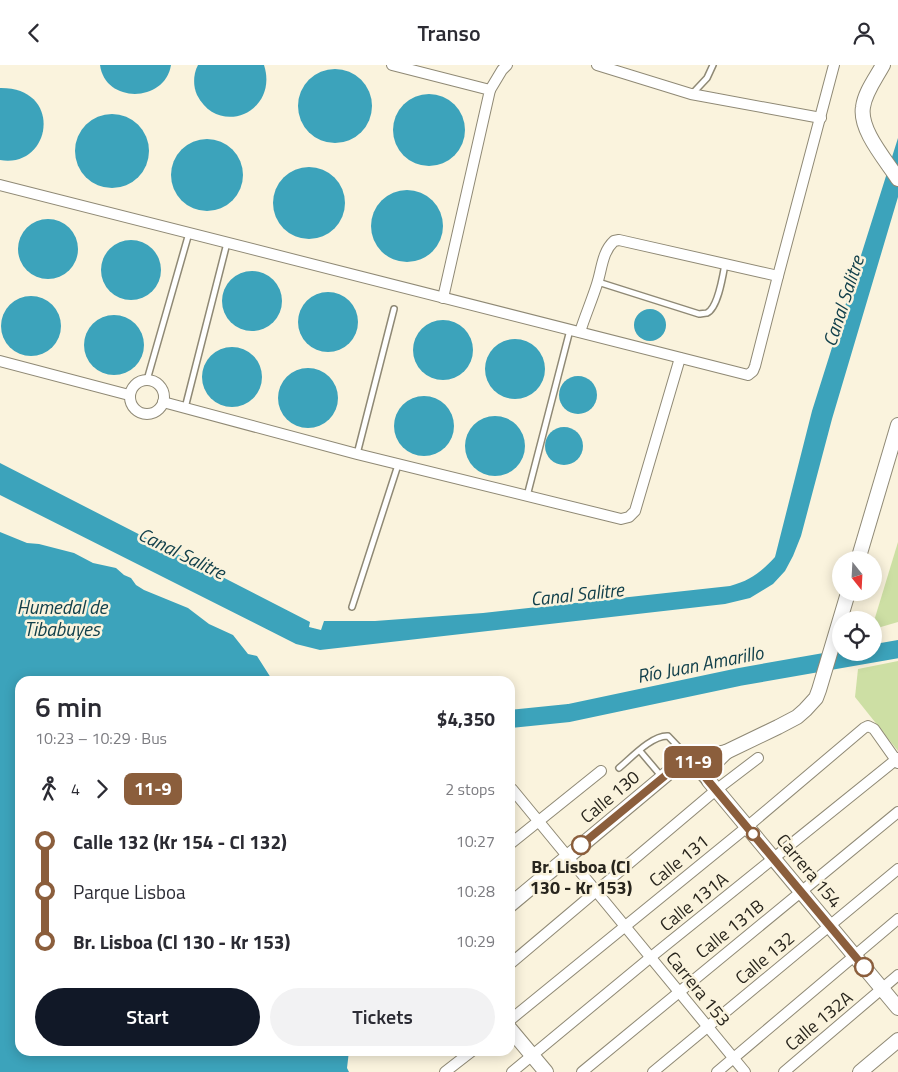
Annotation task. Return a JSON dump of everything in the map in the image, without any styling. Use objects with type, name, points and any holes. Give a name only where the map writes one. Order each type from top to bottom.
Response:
[{"type":"main road","points":[[883,65],[866,98],[862,117],[870,136],[898,179]]},
{"type":"main road","points":[[861,551],[898,425]]},
{"type":"main road","points":[[690,759],[726,752],[797,717],[810,705],[819,690],[846,601]]},
{"type":"main road","points":[[713,786],[715,763],[726,752]]},
{"type":"main road","name":"Calle 130","points":[[515,901],[680,763],[690,759]]},
{"type":"main road","name":"Carrera 154","points":[[713,786],[898,1008]]},
{"type":"main road","points":[[515,1035],[546,1072]]},
{"type":"main road","points":[[860,1072],[898,1040]]},
{"type":"street","points":[[392,65],[490,90]]},
{"type":"street","points":[[443,298],[490,90],[507,65]]},
{"type":"street","points":[[597,65],[691,94],[821,118]]},
{"type":"street","points":[[0,185],[742,374],[750,374],[755,367],[834,65]]},
{"type":"street","points":[[575,331],[598,282],[604,256],[609,245],[614,241],[619,240],[778,276]]},
{"type":"street","points":[[163,402],[357,455],[620,519],[629,517],[635,511],[680,358]]},
{"type":"street","points":[[0,361],[129,395]]},
{"type":"street","points":[[147,380],[159,384],[164,396],[163,402],[156,412],[150,415],[143,414],[132,407],[129,395],[135,384],[147,380]]},
{"type":"street","name":"Calle 131","points":[[515,1016],[747,827],[860,731],[868,726],[874,729],[897,760]]},
{"type":"street","points":[[515,959],[596,891],[713,786],[758,758]]},
{"type":"street","name":"Carrera 154","points":[[690,759],[713,786]]},
{"type":"street","name":"Calle 131A","points":[[512,1072],[651,957],[897,760]]},
{"type":"street","points":[[515,840],[602,771]]},
{"type":"street","name":"Carrera 153","points":[[515,794],[745,1072]]},
{"type":"street","name":"Calle 131B","points":[[582,1072],[898,812]]},
{"type":"street","name":"Calle 132","points":[[654,1072],[898,869]]},
{"type":"street","points":[[717,1072],[898,919]]},
{"type":"street","name":"Calle 132A","points":[[784,1072],[898,975]]},
{"type":"street","points":[[446,1072],[466,1056]]},
{"type":"lane","points":[[691,94],[707,77],[713,65]]},
{"type":"lane","points":[[147,380],[189,233]]},
{"type":"lane","points":[[185,408],[227,243]]},
{"type":"lane","points":[[598,282],[699,314],[707,313],[712,309],[717,299],[725,264]]},
{"type":"lane","points":[[357,455],[394,309]]},
{"type":"lane","points":[[527,496],[575,331]]},
{"type":"lane","points":[[352,607],[398,465]]},
{"type":"lane","points":[[619,768],[654,739],[664,735],[668,736],[690,759]]},
{"type":"lane","points":[[640,751],[663,777]]},
{"type":"green space","points":[[898,542],[898,622],[882,627],[882,611],[877,611],[880,601],[882,601],[882,595]]},
{"type":"green space","points":[[898,661],[898,751],[855,697],[858,669]]},
{"type":"water","points":[[100,65],[171,65],[166,78],[158,87],[147,92],[135,94],[123,92],[112,87],[104,78]]},
{"type":"water","points":[[198,65],[264,65],[266,82],[263,96],[255,106],[244,114],[232,117],[219,115],[207,108],[197,95],[194,80]]},
{"type":"water","points":[[335,69],[349,72],[361,80],[369,92],[372,106],[369,120],[361,132],[349,140],[335,143],[321,140],[309,132],[301,120],[298,106],[301,92],[309,80],[321,72]]},
{"type":"water","points":[[0,88],[21,91],[34,100],[42,113],[44,127],[40,141],[31,152],[18,159],[0,160]]},
{"type":"water","points":[[436,94],[455,104],[463,116],[465,130],[463,144],[455,156],[443,164],[422,166],[403,156],[395,144],[393,123],[403,104],[415,96]]},
{"type":"water","points":[[112,114],[126,117],[138,125],[146,137],[149,151],[146,165],[138,177],[126,185],[112,188],[98,185],[86,177],[78,165],[75,151],[78,137],[86,125],[98,117]]},
{"type":"water","name":"Canal Salitre","points":[[898,138],[898,197],[832,419],[801,536],[785,571],[773,584],[750,598],[725,604],[320,650],[296,644],[0,495],[0,463],[310,622],[309,627],[321,630],[324,621],[375,621],[483,613],[730,586],[744,581],[760,572],[775,557],[812,411]]},
{"type":"water","points":[[214,139],[233,149],[241,161],[243,175],[241,189],[233,201],[221,209],[200,211],[181,201],[173,189],[171,168],[181,149],[193,141]]},
{"type":"water","points":[[316,167],[335,177],[343,189],[345,203],[343,217],[335,229],[323,237],[302,239],[283,229],[275,217],[273,196],[283,177],[295,169]]},
{"type":"water","points":[[414,190],[433,200],[441,212],[443,226],[441,240],[433,252],[421,260],[400,262],[381,252],[373,240],[371,219],[381,200],[393,192]]},
{"type":"water","points":[[42,219],[54,219],[65,224],[73,232],[78,243],[76,261],[65,274],[54,279],[42,279],[31,274],[23,266],[18,255],[18,243],[23,232],[31,224]]},
{"type":"water","points":[[125,240],[137,240],[148,245],[156,253],[161,264],[159,282],[148,295],[137,300],[125,300],[114,295],[106,287],[101,276],[101,264],[106,253],[114,245]]},
{"type":"water","points":[[246,271],[258,271],[269,276],[277,284],[282,295],[280,313],[269,326],[258,331],[246,331],[235,326],[227,318],[222,307],[222,295],[227,284],[235,276]]},
{"type":"water","points":[[322,292],[334,292],[345,297],[353,305],[358,316],[356,334],[345,347],[334,352],[322,352],[311,347],[303,339],[298,328],[298,316],[303,305],[311,297]]},
{"type":"water","points":[[25,296],[37,296],[53,304],[59,314],[61,326],[59,338],[53,348],[37,356],[25,356],[9,348],[1,332],[1,320],[9,304]]},
{"type":"water","points":[[650,309],[656,310],[661,314],[665,319],[665,331],[661,336],[656,340],[650,341],[644,340],[639,336],[635,331],[634,325],[635,319],[639,314],[644,310]]},
{"type":"water","points":[[108,315],[120,315],[136,323],[142,333],[144,345],[142,357],[136,367],[120,375],[108,375],[92,367],[84,351],[84,339],[92,323]]},
{"type":"water","points":[[437,320],[449,320],[460,325],[468,333],[473,344],[471,362],[460,375],[449,380],[437,380],[426,375],[418,367],[413,356],[413,344],[418,333],[426,325]]},
{"type":"water","points":[[509,339],[521,339],[532,344],[540,352],[545,363],[543,381],[532,394],[521,399],[509,399],[498,394],[490,386],[485,375],[485,363],[490,352],[498,344]]},
{"type":"water","points":[[226,347],[238,347],[249,352],[257,360],[262,371],[260,389],[249,402],[238,407],[226,407],[215,402],[207,394],[202,383],[202,371],[207,360],[215,352]]},
{"type":"water","points":[[302,368],[314,368],[325,373],[333,381],[338,392],[336,410],[325,423],[314,428],[302,428],[291,423],[283,415],[278,404],[278,392],[283,381],[291,373]]},
{"type":"water","points":[[578,376],[592,381],[597,395],[592,409],[578,414],[564,409],[559,395],[564,381]]},
{"type":"water","points":[[418,396],[430,396],[441,401],[449,409],[454,420],[452,438],[441,451],[430,456],[418,456],[407,451],[399,443],[394,432],[394,420],[399,409],[407,401]]},
{"type":"water","points":[[489,416],[501,416],[512,421],[520,429],[525,440],[523,458],[512,471],[501,476],[489,476],[478,471],[470,463],[465,452],[465,440],[470,429],[478,421]]},
{"type":"water","points":[[564,427],[578,432],[583,446],[578,460],[564,465],[550,460],[545,446],[550,432]]},
{"type":"water","name":"Humedal de Tibabuyes","points":[[0,532],[27,543],[39,544],[74,553],[93,563],[116,568],[144,590],[188,608],[209,624],[233,635],[248,654],[257,656],[270,676],[15,676],[15,1056],[348,1056],[347,1068],[349,1072],[0,1072]]},
{"type":"waterway","name":"Río Juan Amarillo","points":[[515,718],[569,713],[739,677],[898,649]]},
{"type":"bus line","name":"11-9","points":[[581,845],[680,763],[690,759],[864,967]]},
{"type":"place","name":"Br. Lisboa (Cl 130 - Kr 153)","points":[[581,845]]}]
